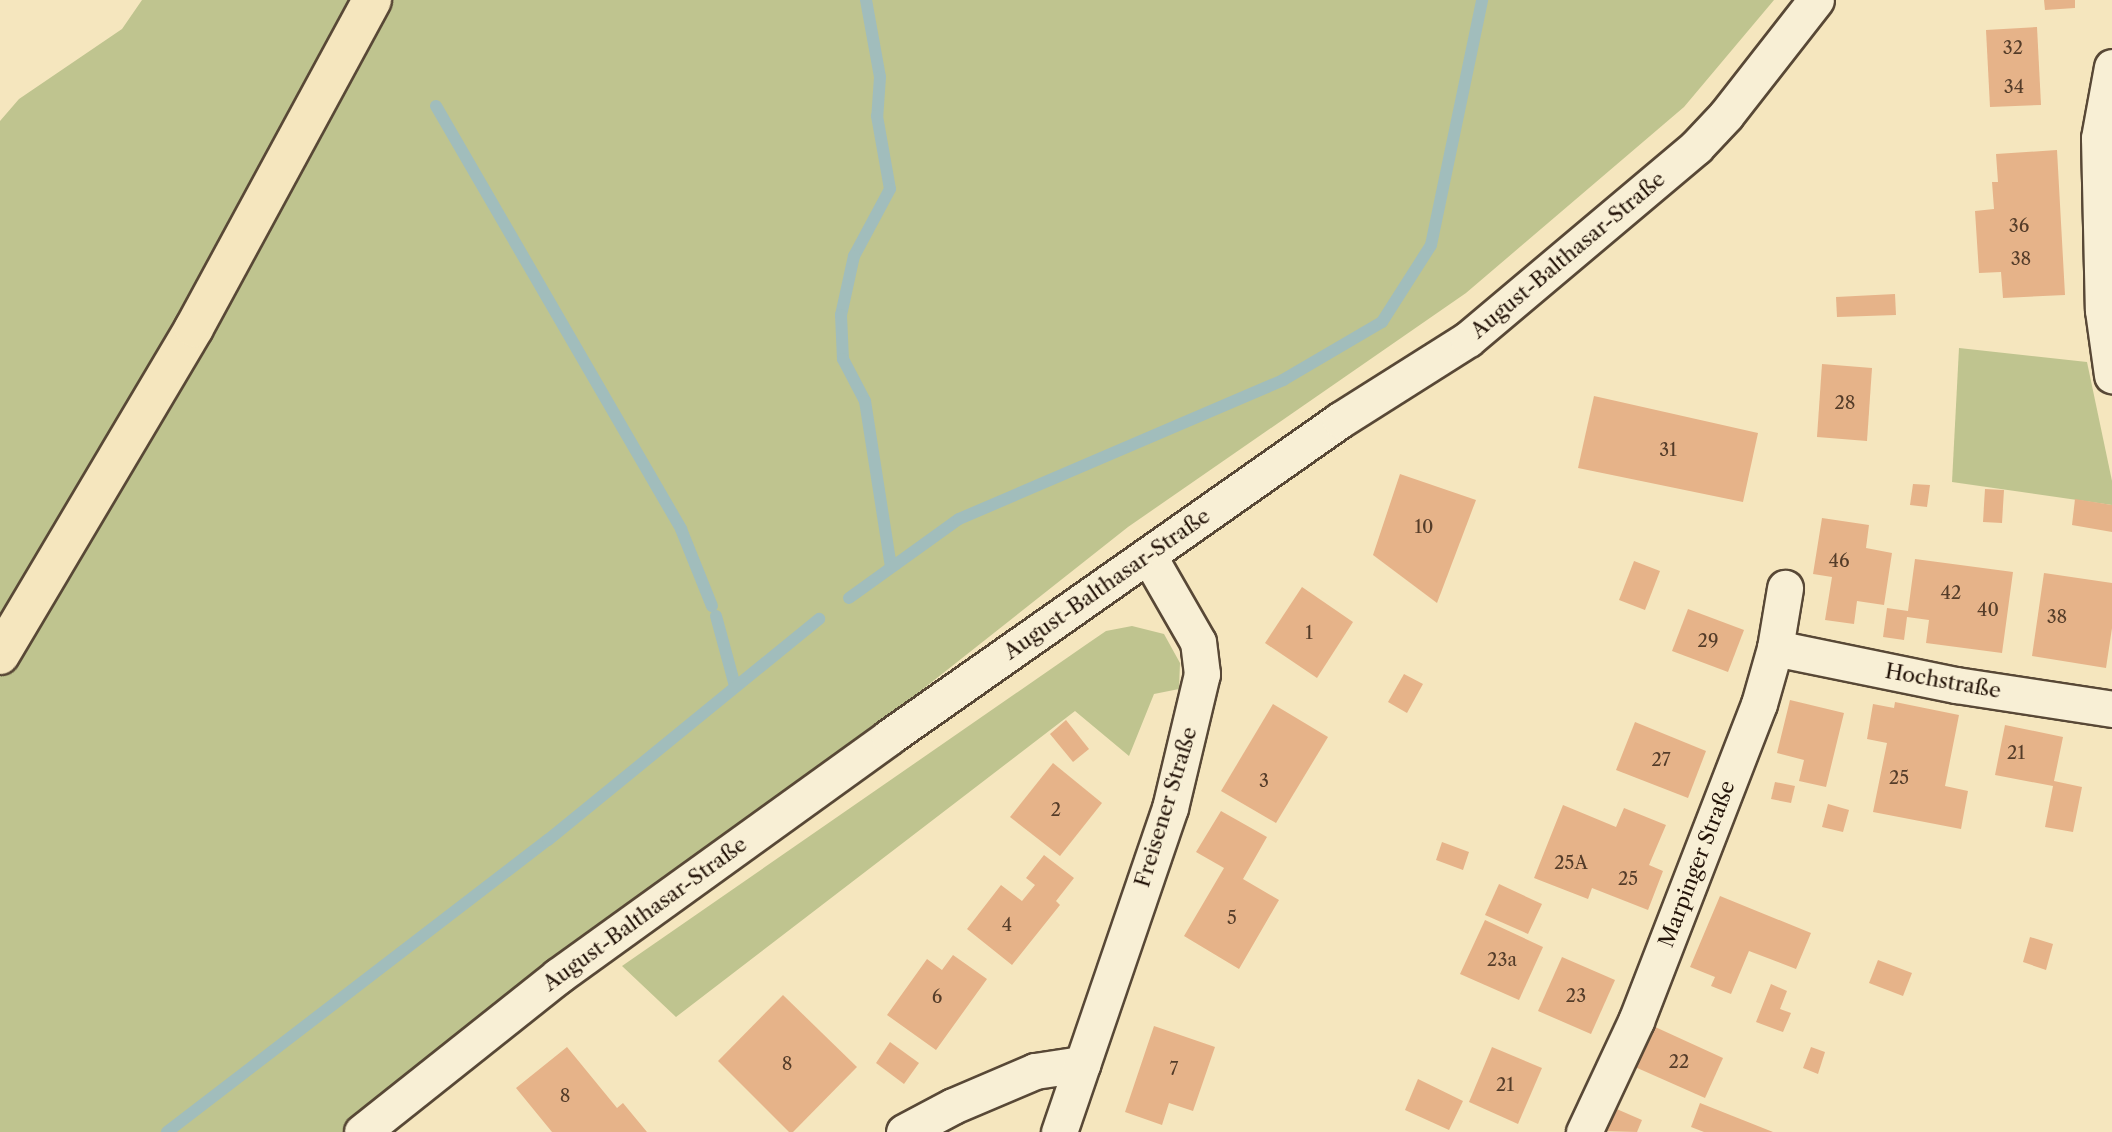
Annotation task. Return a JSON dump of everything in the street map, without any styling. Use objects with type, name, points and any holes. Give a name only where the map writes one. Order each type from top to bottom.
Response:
[{"type":"highway","points":[[7,643],[194,328],[372,0]]},
{"type":"street","name":"August-Balthasar-Straße","points":[[362,1132],[558,976],[889,737],[1340,420],[1468,339],[1696,148],[1726,115],[1816,0]]},
{"type":"street","points":[[2112,67],[2099,138],[2103,310],[2112,375]]},
{"type":"street","name":"Freisener Straße","points":[[1059,1132],[1170,808],[1202,674],[1198,642],[1148,555]]},
{"type":"street","name":"Marpinger Straße","points":[[1584,1132],[1636,1021],[1759,704],[1775,648],[1785,588]]},
{"type":"street","name":"Hochstraße","points":[[1775,648],[1956,685],[2112,709]]},
{"type":"street","points":[[904,1132],[953,1106],[1035,1071],[1082,1064]]},
{"type":"green space","points":[[142,0],[1774,0],[1684,107],[1466,293],[1128,527],[362,1132],[0,1132],[0,121],[19,99],[122,29]]},
{"type":"green space","points":[[1959,348],[2087,362],[2112,481],[2112,505],[1952,482]]},
{"type":"green space","points":[[1132,626],[1164,634],[1180,663],[1179,689],[1154,694],[1129,756],[1075,711],[676,1017],[622,966],[1106,631]]},
{"type":"building","points":[[2044,0],[2075,0],[2075,8],[2045,10]]},
{"type":"building","points":[[2037,27],[2041,105],[1990,107],[1986,30]]},
{"type":"building","points":[[2057,150],[2065,295],[2003,298],[2001,272],[1979,273],[1975,211],[1994,209],[1992,182],[1998,182],[1996,154]]},
{"type":"building","points":[[1895,294],[1896,315],[1837,317],[1836,297]]},
{"type":"building","points":[[1822,364],[1872,368],[1867,441],[1817,437]]},
{"type":"building","points":[[1594,396],[1758,433],[1743,502],[1578,468]]},
{"type":"building","points":[[1400,474],[1476,500],[1437,603],[1373,555]]},
{"type":"building","points":[[1913,484],[1930,485],[1927,507],[1910,505]]},
{"type":"building","points":[[1985,489],[2004,490],[2002,523],[1983,522]]},
{"type":"building","points":[[2075,499],[2112,505],[2112,532],[2072,525]]},
{"type":"building","points":[[1822,518],[1869,525],[1866,548],[1892,553],[1884,605],[1857,601],[1854,624],[1825,620],[1832,577],[1813,574]]},
{"type":"building","points":[[1915,559],[2013,572],[2002,653],[1926,643],[1929,620],[1907,617],[1904,640],[1883,637],[1887,608],[1908,611]]},
{"type":"building","points":[[1634,561],[1660,571],[1645,610],[1619,600]]},
{"type":"building","points":[[2044,573],[2112,583],[2112,628],[2106,668],[2032,656]]},
{"type":"building","points":[[1302,587],[1353,622],[1317,678],[1265,643]]},
{"type":"building","points":[[1688,609],[1744,630],[1728,672],[1672,651]]},
{"type":"building","points":[[1404,674],[1423,684],[1407,713],[1388,702]]},
{"type":"building","points":[[1790,700],[1844,713],[1826,787],[1799,781],[1804,760],[1777,753]]},
{"type":"building","points":[[1895,702],[1959,715],[1945,786],[1968,791],[1961,829],[1873,812],[1887,743],[1867,739],[1873,704],[1894,708]]},
{"type":"building","points":[[1273,704],[1328,737],[1276,823],[1221,791]]},
{"type":"building","points":[[1066,720],[1089,749],[1073,762],[1050,734]]},
{"type":"building","points":[[1635,722],[1706,751],[1688,798],[1616,770]]},
{"type":"building","points":[[2005,725],[2063,737],[2054,781],[2082,787],[2073,832],[2045,827],[2053,786],[1995,775]]},
{"type":"building","points":[[1053,763],[1102,803],[1060,856],[1010,817]]},
{"type":"building","points":[[1775,782],[1795,786],[1791,803],[1771,799]]},
{"type":"building","points":[[1828,804],[1849,810],[1843,832],[1822,827]]},
{"type":"building","points":[[1563,805],[1616,827],[1624,808],[1666,825],[1649,865],[1663,871],[1648,910],[1592,888],[1588,899],[1534,878]]},
{"type":"building","points":[[1221,811],[1267,837],[1243,879],[1279,900],[1239,969],[1184,936],[1224,868],[1196,852]]},
{"type":"building","points":[[1442,842],[1469,852],[1463,870],[1436,860]]},
{"type":"building","points":[[1044,855],[1074,878],[1056,901],[1060,905],[1012,965],[967,929],[1001,885],[1022,901],[1035,885],[1026,878]]},
{"type":"building","points":[[1499,884],[1542,904],[1528,934],[1485,915]]},
{"type":"building","points":[[1720,896],[1811,933],[1796,969],[1749,951],[1731,994],[1711,986],[1715,977],[1690,967]]},
{"type":"building","points":[[1485,920],[1543,947],[1519,1000],[1460,974]]},
{"type":"building","points":[[2030,937],[2053,944],[2046,970],[2023,962]]},
{"type":"building","points":[[953,955],[987,979],[936,1050],[887,1015],[927,959],[942,970]]},
{"type":"building","points":[[1562,957],[1615,980],[1591,1034],[1538,1011]]},
{"type":"building","points":[[1878,960],[1912,973],[1903,996],[1869,983]]},
{"type":"building","points":[[1771,984],[1787,991],[1780,1009],[1791,1013],[1783,1032],[1756,1022]]},
{"type":"building","points":[[783,995],[857,1067],[793,1132],[789,1132],[718,1061]]},
{"type":"building","points":[[1154,1026],[1215,1047],[1193,1111],[1169,1103],[1162,1125],[1125,1112]]},
{"type":"building","points":[[1653,1026],[1723,1058],[1705,1098],[1635,1067]]},
{"type":"building","points":[[890,1042],[919,1063],[904,1084],[876,1063]]},
{"type":"building","points":[[567,1047],[617,1108],[623,1103],[647,1132],[552,1132],[516,1088]]},
{"type":"building","points":[[1492,1047],[1542,1068],[1518,1124],[1469,1102]]},
{"type":"building","points":[[1811,1047],[1825,1052],[1818,1074],[1803,1068]]},
{"type":"building","points":[[1418,1079],[1463,1101],[1449,1130],[1405,1110]]},
{"type":"building","points":[[1700,1103],[1773,1132],[1704,1132],[1691,1127]]},
{"type":"building","points":[[1612,1107],[1642,1120],[1637,1132],[1601,1131]]},
{"type":"waterway","points":[[866,0],[880,77],[877,116],[890,189],[854,256],[841,315],[843,359],[865,401],[891,567]]},
{"type":"waterway","points":[[849,598],[959,519],[1283,380],[1382,322],[1431,245],[1482,0]]},
{"type":"waterway","points":[[436,106],[681,529],[712,606]]},
{"type":"waterway","points":[[716,616],[735,686]]},
{"type":"waterway","points":[[167,1132],[548,840],[819,619]]}]
